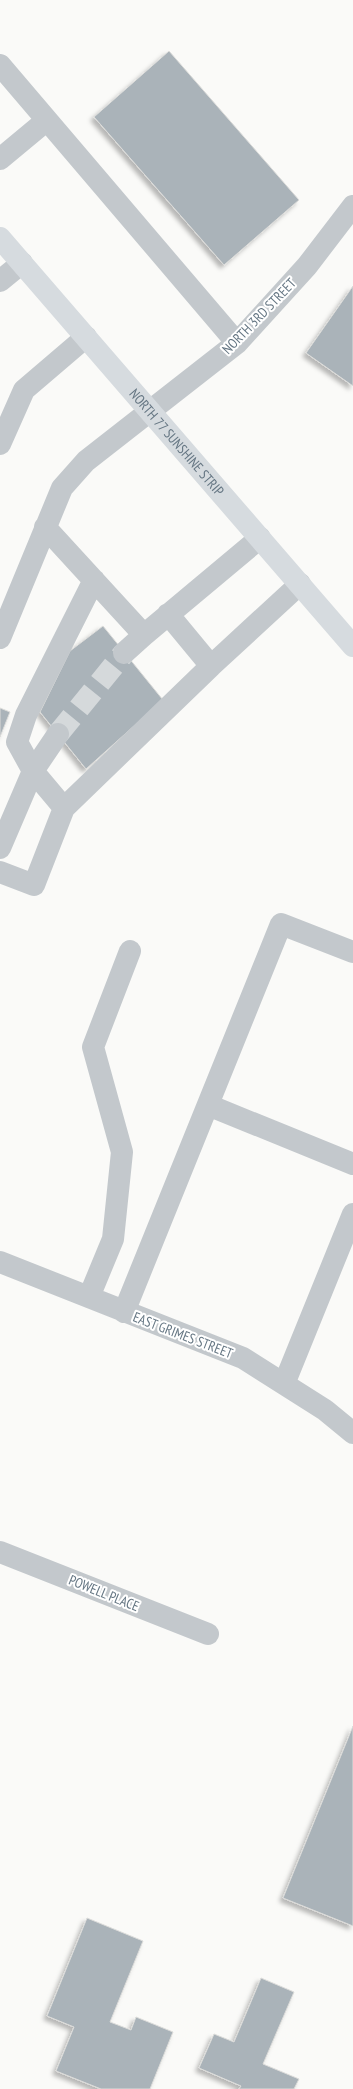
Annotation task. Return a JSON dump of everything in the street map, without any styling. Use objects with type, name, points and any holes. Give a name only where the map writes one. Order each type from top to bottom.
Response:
[{"type":"main road","name":"NORTH 77 SUNSHINE STRIP","points":[[0,238],[151,410],[353,646]]},
{"type":"street","points":[[0,65],[237,343]]},
{"type":"street","points":[[0,159],[47,120]]},
{"type":"street","name":"NORTH 3RD STREET","points":[[0,638],[62,488],[86,461],[237,343],[307,266],[353,206]]},
{"type":"street","points":[[0,281],[22,263]]},
{"type":"street","points":[[0,444],[24,390],[86,337]]},
{"type":"street","points":[[45,527],[144,635]]},
{"type":"street","points":[[124,653],[168,614],[260,538]]},
{"type":"street","points":[[64,808],[33,770],[16,742],[26,715],[94,580]]},
{"type":"street","points":[[0,872],[34,885],[64,808],[211,666],[300,584]]},
{"type":"street","points":[[168,614],[211,666]]},
{"type":"street","points":[[0,848],[33,770],[58,734]]},
{"type":"street","points":[[124,1312],[281,924],[353,952]]},
{"type":"street","points":[[89,1297],[113,1239],[122,1152],[92,1047],[130,951]]},
{"type":"street","points":[[208,1105],[353,1164]]},
{"type":"street","points":[[284,1384],[353,1214]]},
{"type":"street","name":"EAST GRIMES STREET","points":[[0,1262],[243,1358],[325,1410],[353,1433]]},
{"type":"street","name":"POWELL PLACE","points":[[0,1552],[208,1634]]},
{"type":"building","points":[[169,51],[299,200],[224,265],[94,117]]},
{"type":"building","points":[[353,286],[353,386],[306,353]]},
{"type":"building","points":[[103,626],[163,700],[86,769],[40,712],[70,651]]},
{"type":"building","points":[[0,708],[10,712],[0,737]]},
{"type":"building","points":[[353,1726],[353,1926],[283,1898]]},
{"type":"building","points":[[87,1918],[143,1941],[110,2022],[131,2030],[136,2017],[173,2032],[150,2089],[101,2089],[56,2071],[74,2027],[47,2016]]},
{"type":"building","points":[[261,1978],[294,1992],[263,2064],[299,2079],[294,2089],[239,2089],[241,2086],[199,2068],[214,2034],[234,2042]]},
{"type":"tunnel","points":[[58,734],[124,653]]}]
